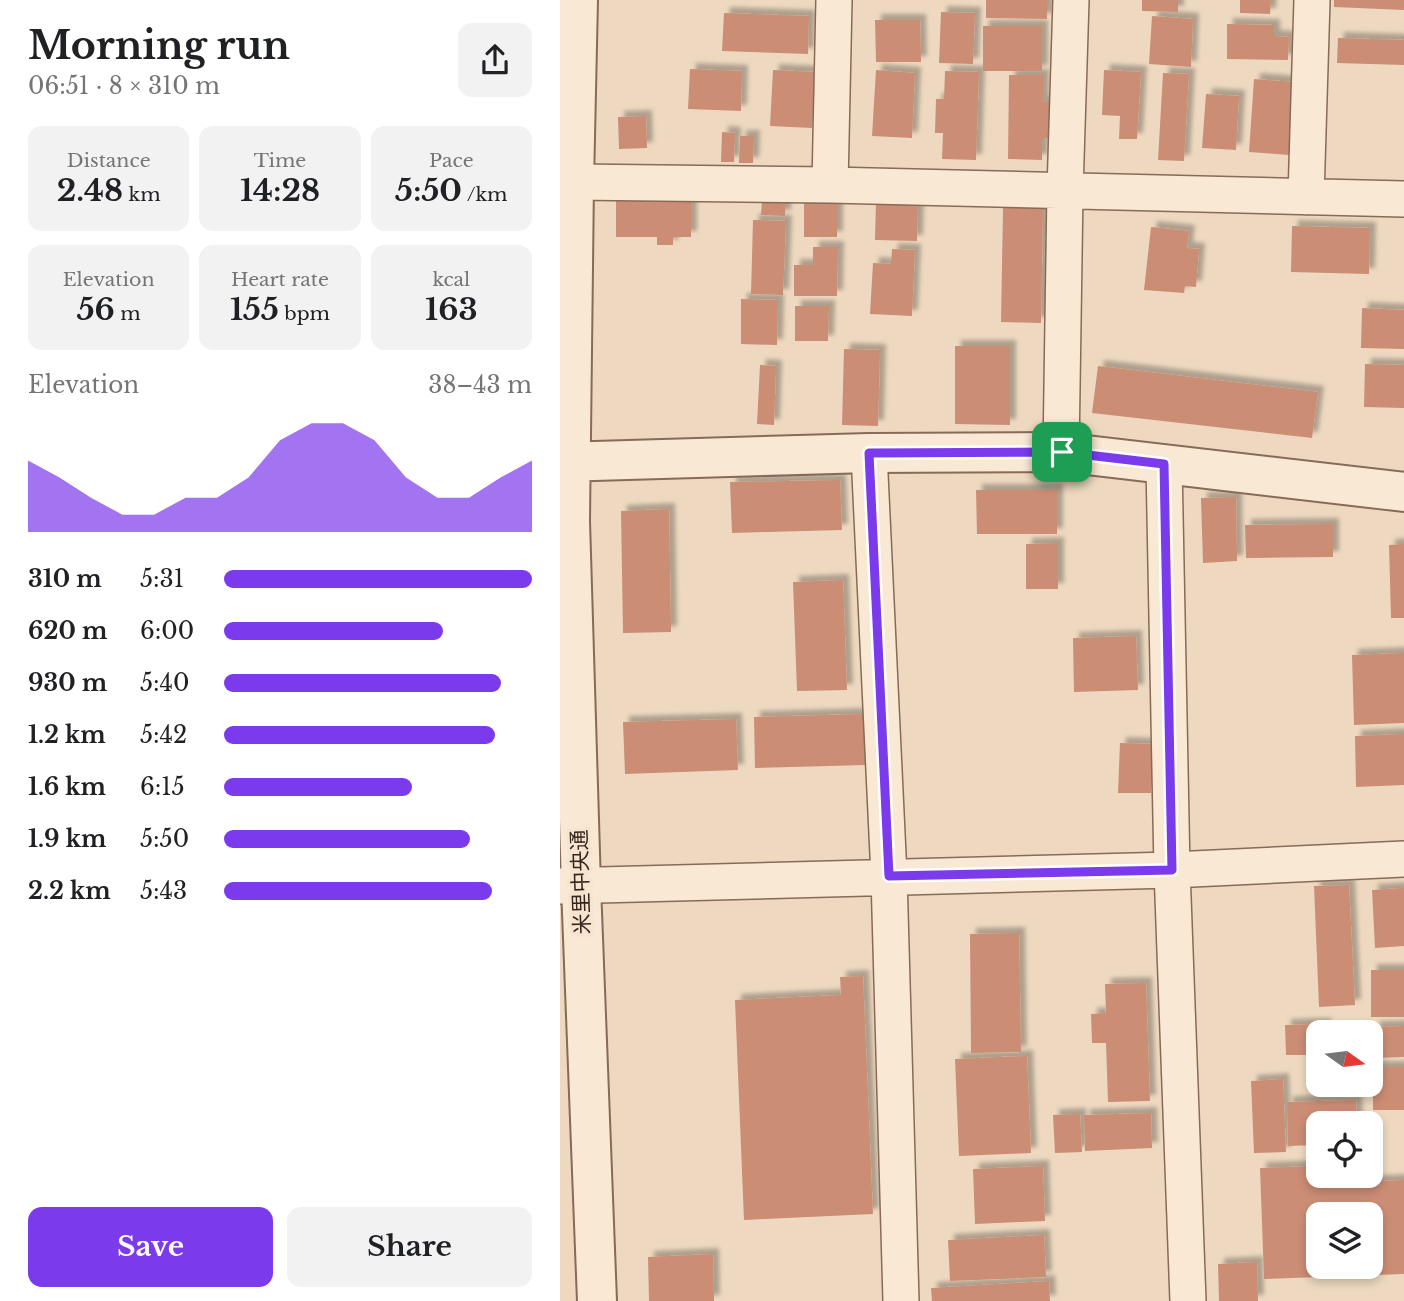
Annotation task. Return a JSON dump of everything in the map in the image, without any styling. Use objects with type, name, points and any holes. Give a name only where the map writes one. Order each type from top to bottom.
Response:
[{"type":"street","name":"米里中央通","points":[[578,0],[565,462],[570,521],[570,886],[597,1301]]},
{"type":"street","points":[[830,185],[834,0]]},
{"type":"street","points":[[1062,452],[1065,191],[1071,0]]},
{"type":"street","points":[[1306,197],[1312,0]]},
{"type":"street","points":[[574,182],[830,185],[1404,199]]},
{"type":"street","points":[[565,462],[869,453],[1062,452],[1404,492]]},
{"type":"street","points":[[869,453],[889,876],[901,1301]]},
{"type":"street","points":[[1164,464],[1172,870],[1188,1301]]},
{"type":"street","points":[[570,886],[1172,870],[1404,859]]},
{"type":"building","points":[[986,0],[1047,0],[1047,19],[986,18]]},
{"type":"building","points":[[1142,0],[1178,0],[1178,12],[1142,11]]},
{"type":"building","points":[[1240,0],[1271,0],[1270,14],[1240,13]]},
{"type":"building","points":[[1334,0],[1404,0],[1404,10],[1334,7]]},
{"type":"building","points":[[941,12],[975,13],[973,64],[939,63]]},
{"type":"building","points":[[724,13],[809,16],[808,54],[722,51]]},
{"type":"building","points":[[1152,16],[1193,19],[1191,67],[1149,64]]},
{"type":"building","points":[[875,20],[920,20],[921,62],[876,62]]},
{"type":"building","points":[[1227,24],[1274,25],[1274,36],[1289,37],[1288,60],[1227,59]]},
{"type":"building","points":[[983,26],[1042,26],[1042,71],[983,71]]},
{"type":"building","points":[[1338,38],[1404,40],[1404,65],[1337,63]]},
{"type":"building","points":[[690,69],[742,71],[741,111],[688,109]]},
{"type":"building","points":[[773,70],[815,72],[812,128],[770,126]]},
{"type":"building","points":[[876,70],[915,73],[912,138],[872,136]]},
{"type":"building","points":[[1104,70],[1141,72],[1137,139],[1119,139],[1120,116],[1102,115]]},
{"type":"building","points":[[945,71],[979,72],[976,160],[942,159],[943,133],[935,133],[936,99],[944,99]]},
{"type":"building","points":[[1163,73],[1189,74],[1184,161],[1158,160]]},
{"type":"building","points":[[1009,75],[1043,75],[1043,102],[1050,102],[1049,138],[1042,138],[1042,160],[1008,159]]},
{"type":"building","points":[[1254,79],[1294,82],[1289,155],[1249,152]]},
{"type":"building","points":[[1206,94],[1239,96],[1236,150],[1202,148]]},
{"type":"building","points":[[646,116],[647,148],[619,149],[618,117]]},
{"type":"building","points":[[722,132],[735,133],[734,162],[721,162]]},
{"type":"building","points":[[740,136],[754,136],[753,163],[739,163]]},
{"type":"building","points":[[763,186],[787,187],[785,216],[761,215]]},
{"type":"building","points":[[616,191],[691,191],[691,237],[673,237],[673,245],[657,245],[657,237],[616,237]]},
{"type":"building","points":[[804,192],[837,192],[837,237],[804,237]]},
{"type":"building","points":[[876,200],[918,201],[917,241],[875,240]]},
{"type":"building","points":[[1003,208],[1043,208],[1041,323],[1001,322]]},
{"type":"building","points":[[753,220],[786,221],[783,295],[751,294]]},
{"type":"building","points":[[1292,226],[1370,228],[1369,274],[1291,272]]},
{"type":"building","points":[[1151,227],[1189,231],[1187,248],[1199,249],[1196,287],[1185,286],[1184,293],[1144,290]]},
{"type":"building","points":[[813,247],[838,247],[837,296],[794,296],[794,265],[813,265]]},
{"type":"building","points":[[892,249],[915,250],[912,316],[870,314],[873,263],[891,264]]},
{"type":"building","points":[[741,299],[778,300],[777,345],[741,344]]},
{"type":"building","points":[[795,306],[829,306],[828,341],[795,341]]},
{"type":"building","points":[[1362,308],[1404,310],[1404,349],[1361,348]]},
{"type":"building","points":[[955,346],[1010,346],[1010,425],[955,424]]},
{"type":"building","points":[[844,349],[880,350],[878,426],[842,425]]},
{"type":"building","points":[[1365,364],[1404,365],[1404,408],[1364,407]]},
{"type":"building","points":[[760,365],[776,366],[774,425],[757,424]]},
{"type":"building","points":[[1098,366],[1318,392],[1312,438],[1092,413]]},
{"type":"building","points":[[840,480],[842,530],[732,533],[730,482]]},
{"type":"building","points":[[976,490],[1057,490],[1057,534],[977,534]]},
{"type":"building","points":[[1236,497],[1237,561],[1203,563],[1201,498]]},
{"type":"building","points":[[669,509],[671,632],[623,633],[621,511]]},
{"type":"building","points":[[1333,524],[1333,557],[1246,558],[1245,525]]},
{"type":"building","points":[[1058,543],[1058,589],[1026,589],[1026,544]]},
{"type":"building","points":[[1404,544],[1404,618],[1391,618],[1389,545]]},
{"type":"building","points":[[843,580],[847,690],[797,691],[793,582]]},
{"type":"building","points":[[1136,636],[1138,690],[1074,692],[1073,638]]},
{"type":"building","points":[[1404,653],[1404,723],[1354,725],[1352,655]]},
{"type":"building","points":[[864,714],[865,765],[755,768],[754,717]]},
{"type":"building","points":[[736,719],[738,770],[625,774],[623,722]]},
{"type":"building","points":[[1404,734],[1404,785],[1356,787],[1355,736]]},
{"type":"building","points":[[1120,743],[1152,744],[1151,793],[1118,793]]},
{"type":"building","points":[[1349,885],[1355,1005],[1319,1007],[1314,886]]},
{"type":"building","points":[[1404,888],[1404,946],[1375,948],[1372,890]]},
{"type":"building","points":[[1019,933],[1021,1052],[971,1053],[970,934]]},
{"type":"building","points":[[1371,970],[1404,970],[1404,1017],[1371,1017]]},
{"type":"building","points":[[863,976],[873,1214],[744,1220],[735,1000],[841,995],[840,977]]},
{"type":"building","points":[[1146,983],[1150,1101],[1108,1102],[1106,1043],[1092,1043],[1091,1014],[1106,1013],[1105,984]]},
{"type":"building","points":[[1306,1024],[1306,1055],[1286,1055],[1285,1025]]},
{"type":"building","points":[[1404,1026],[1404,1057],[1383,1058],[1383,1027]]},
{"type":"building","points":[[1027,1056],[1031,1153],[959,1156],[955,1059]]},
{"type":"building","points":[[1383,1067],[1404,1067],[1404,1110],[1373,1110],[1373,1097],[1383,1097]]},
{"type":"building","points":[[1283,1079],[1286,1152],[1254,1153],[1251,1081]]},
{"type":"building","points":[[1356,1100],[1356,1111],[1306,1111],[1306,1145],[1288,1146],[1287,1102]]},
{"type":"building","points":[[1151,1113],[1152,1148],[1085,1151],[1084,1115]]},
{"type":"building","points":[[1080,1114],[1082,1152],[1055,1153],[1053,1115]]},
{"type":"building","points":[[1043,1166],[1045,1221],[975,1224],[973,1169]]},
{"type":"building","points":[[1306,1166],[1306,1188],[1383,1188],[1383,1181],[1404,1180],[1404,1274],[1383,1275],[1383,1202],[1306,1202],[1306,1278],[1264,1279],[1260,1168]]},
{"type":"building","points":[[1044,1235],[1046,1277],[950,1281],[948,1240]]},
{"type":"building","points":[[713,1254],[714,1301],[649,1301],[648,1257]]},
{"type":"building","points":[[1257,1262],[1258,1301],[1219,1301],[1218,1264]]},
{"type":"building","points":[[1049,1281],[1050,1301],[932,1301],[931,1288]]},
{"type":"route","points":[[1062,452],[1164,464],[1172,870],[889,876],[869,453],[1062,452]]}]
